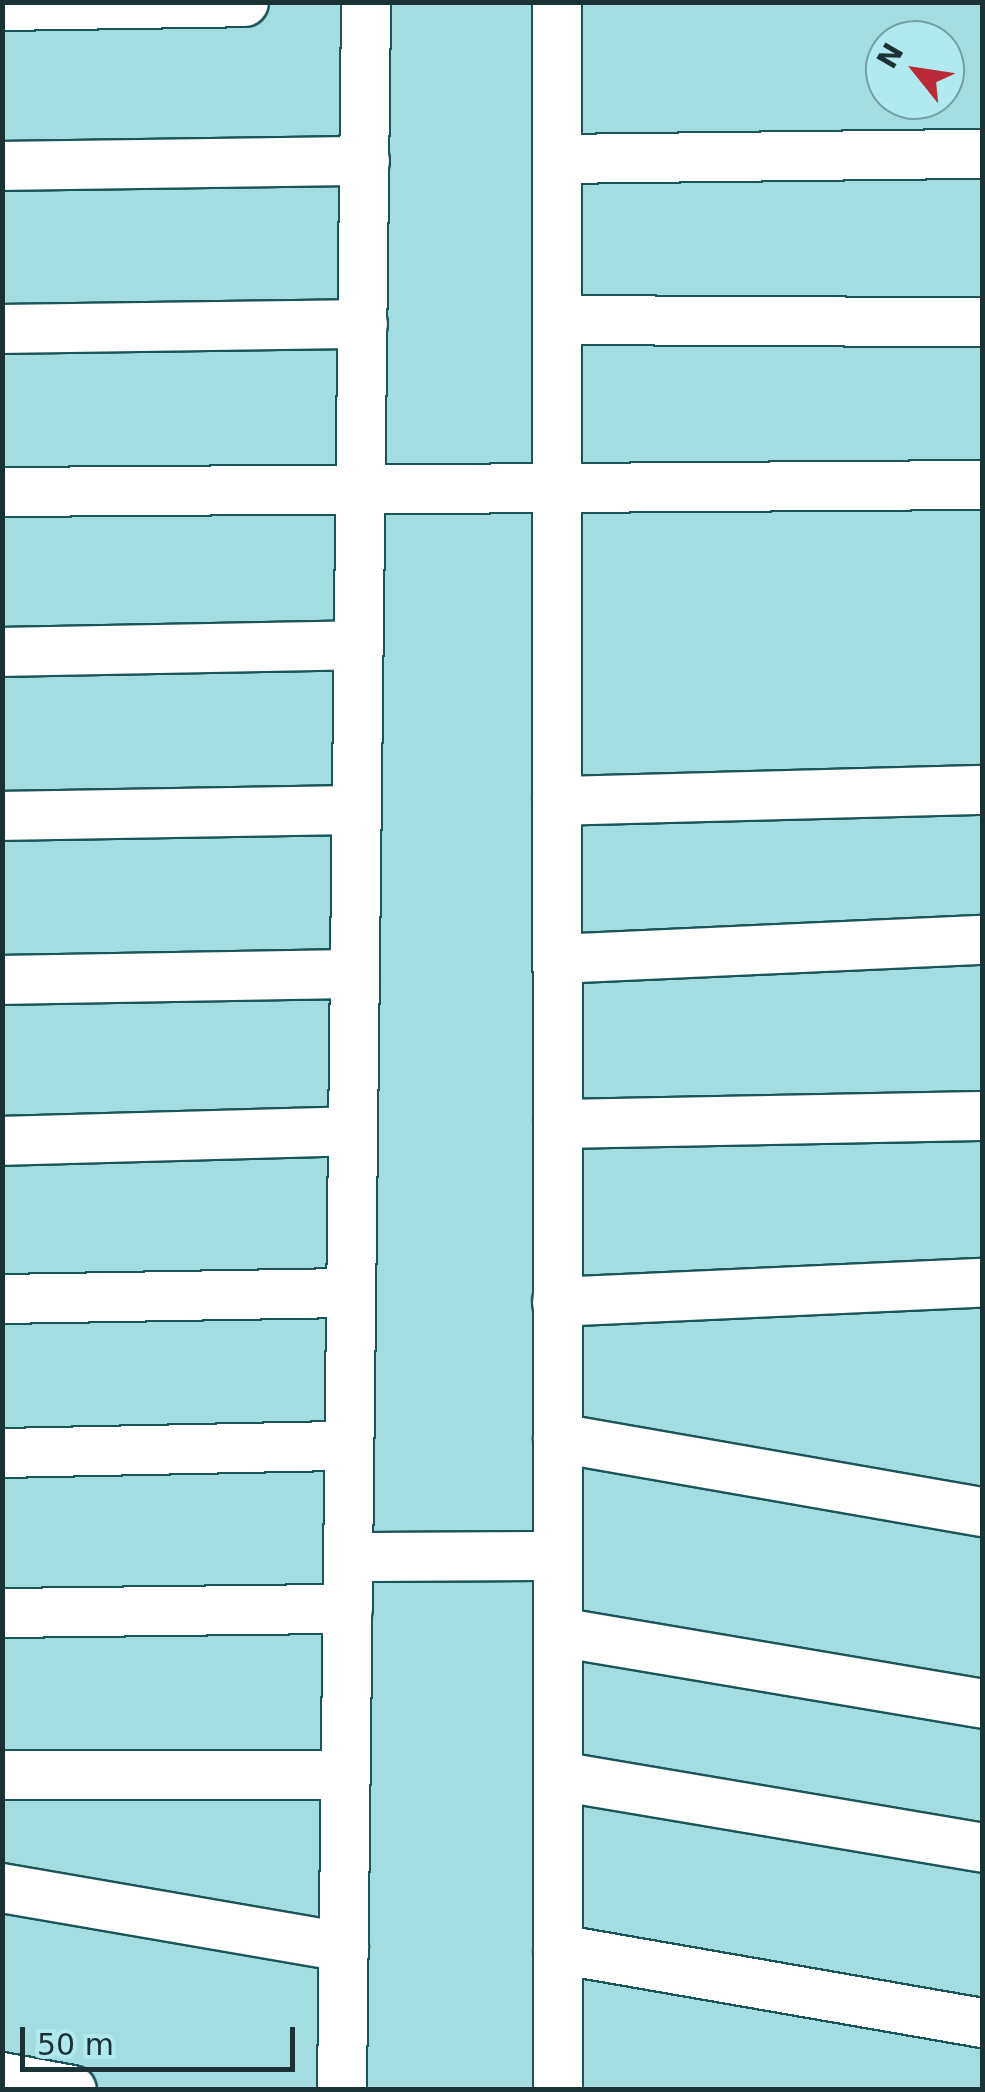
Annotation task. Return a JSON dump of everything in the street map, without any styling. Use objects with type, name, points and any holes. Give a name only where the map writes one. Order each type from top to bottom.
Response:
[{"type":"street","points":[[2,6],[244,2]]},
{"type":"street","points":[[342,2090],[366,2]]},
{"type":"street","points":[[557,2],[558,2090]]},
{"type":"street","points":[[557,158],[982,154]]},
{"type":"street","points":[[2,166],[364,161]]},
{"type":"street","points":[[558,320],[982,322]]},
{"type":"street","points":[[2,330],[362,324]]},
{"type":"street","points":[[2,492],[358,486],[982,485]]},
{"type":"street","points":[[2,652],[359,645]]},
{"type":"street","points":[[557,801],[982,790]]},
{"type":"street","points":[[2,816],[357,810]]},
{"type":"street","points":[[558,959],[982,940]]},
{"type":"street","points":[[2,980],[355,974]]},
{"type":"street","points":[[558,1124],[982,1116]]},
{"type":"street","points":[[2,1141],[353,1131]]},
{"type":"street","points":[[557,1302],[982,1283]]},
{"type":"street","points":[[2,1300],[351,1293]]},
{"type":"street","points":[[558,1438],[982,1512]]},
{"type":"street","points":[[2,1453],[350,1446]]},
{"type":"street","points":[[349,1557],[558,1556]]},
{"type":"street","points":[[2,1613],[348,1608]]},
{"type":"street","points":[[558,1632],[982,1704]]},
{"type":"street","points":[[2,1775],[346,1776]]},
{"type":"street","points":[[558,1776],[982,1848]]},
{"type":"street","points":[[2,1888],[344,1947]]},
{"type":"street","points":[[558,1949],[982,2022]]},
{"type":"street","points":[[2,2078],[60,2088]]}]
